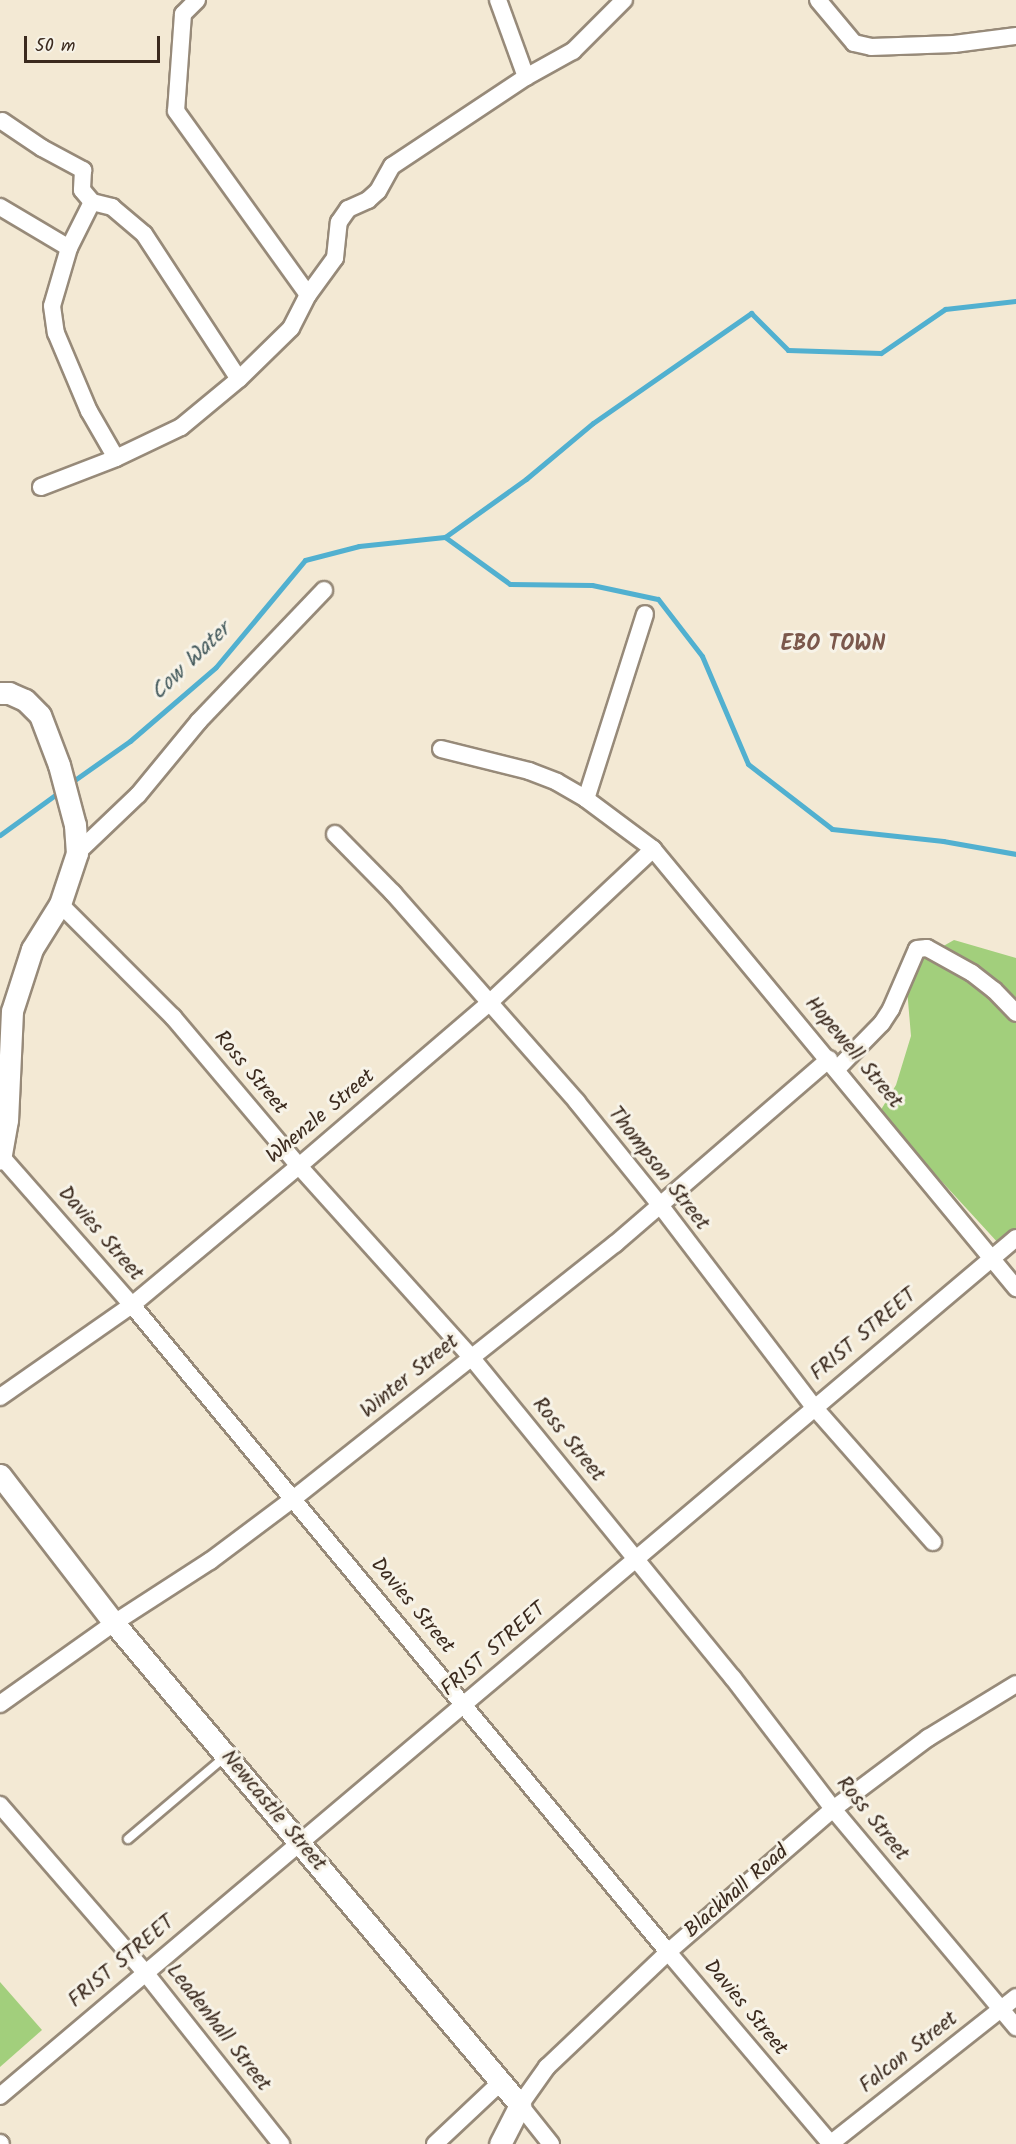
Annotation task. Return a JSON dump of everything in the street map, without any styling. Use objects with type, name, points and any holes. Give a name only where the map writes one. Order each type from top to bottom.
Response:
[{"type":"street","points":[[197,0],[183,14],[176,111],[308,295]]},
{"type":"street","points":[[498,0],[525,77]]},
{"type":"street","points":[[41,487],[116,458],[181,427],[238,379],[291,328],[308,295],[335,258],[339,222],[348,209],[368,200],[378,191],[392,166],[525,77],[573,51],[624,0]]},
{"type":"street","points":[[818,0],[855,43],[871,47],[954,44],[1016,36]]},
{"type":"street","points":[[2,121],[42,148],[83,170],[82,190],[92,202],[112,207],[144,234],[238,379]]},
{"type":"street","points":[[92,202],[69,248],[52,306],[56,333],[89,411],[116,458]]},
{"type":"street","points":[[0,207],[69,248]]},
{"type":"street","points":[[77,853],[138,795],[199,721],[324,590]]},
{"type":"street","points":[[586,799],[645,614]]},
{"type":"street","points":[[0,693],[9,693],[25,700],[40,715],[59,765],[75,825],[77,853],[60,904],[32,949],[12,1011],[7,1120],[1,1157]]},
{"type":"street","points":[[441,748],[529,771],[557,782],[586,799],[653,849]]},
{"type":"street","name":"Thompson Street","points":[[335,834],[393,893],[488,1004],[577,1102],[660,1205],[814,1407],[933,1542]]},
{"type":"street","name":"Whenzle Street","points":[[0,1397],[132,1305],[299,1166],[488,1004],[653,849]]},
{"type":"street","name":"Hopewell Street","points":[[653,849],[992,1256],[1016,1288]]},
{"type":"street","name":"Ross Street","points":[[60,904],[173,1017],[299,1166],[471,1357],[733,1678],[833,1809],[1016,2027]]},
{"type":"street","name":"Winter Street","points":[[0,1704],[114,1623],[210,1561],[293,1499],[615,1244],[882,1023],[891,1009],[917,949],[927,948],[972,973],[994,990],[1016,1013]]},
{"type":"street","name":"Davies Street","points":[[1,1157],[132,1305],[466,1705],[668,1952],[831,2144]]},
{"type":"street","name":"FRIST STREET","points":[[0,2096],[144,1971],[466,1705],[634,1558],[1016,1238]]},
{"type":"street","name":"Newcastle Street","points":[[0,1475],[114,1623],[551,2144]]},
{"type":"street","name":"Blackhall Road","points":[[500,2144],[520,2105],[547,2067],[668,1952],[833,1809],[928,1738],[1016,1684]]},
{"type":"street","name":"Leadenhall Street","points":[[0,1805],[144,1971],[281,2144]]},
{"type":"street","name":"Falcon Street","points":[[831,2144],[1016,1997]]},
{"type":"street","points":[[435,2144],[501,2082]]},
{"type":"lane","points":[[128,1839],[226,1755]]},
{"type":"green space","points":[[954,940],[1016,958],[1016,1233],[1000,1245],[879,1113],[896,1085],[911,1036],[907,989],[924,957]]},
{"type":"green space","points":[[0,1982],[42,2030],[0,2067]]},
{"type":"waterway","points":[[69,784],[130,741],[216,667],[305,560],[359,546],[445,537],[526,479],[593,423],[751,313],[788,350],[881,353],[945,309],[1016,301]]},
{"type":"waterway","points":[[445,537],[510,584],[592,585],[658,599],[702,656],[748,764],[832,829],[943,841],[1016,854]]},
{"type":"waterway","name":"Cow Water","points":[[0,835],[62,790]]},
{"type":"district","name":"EBO TOWN","points":[[833,645]]}]
